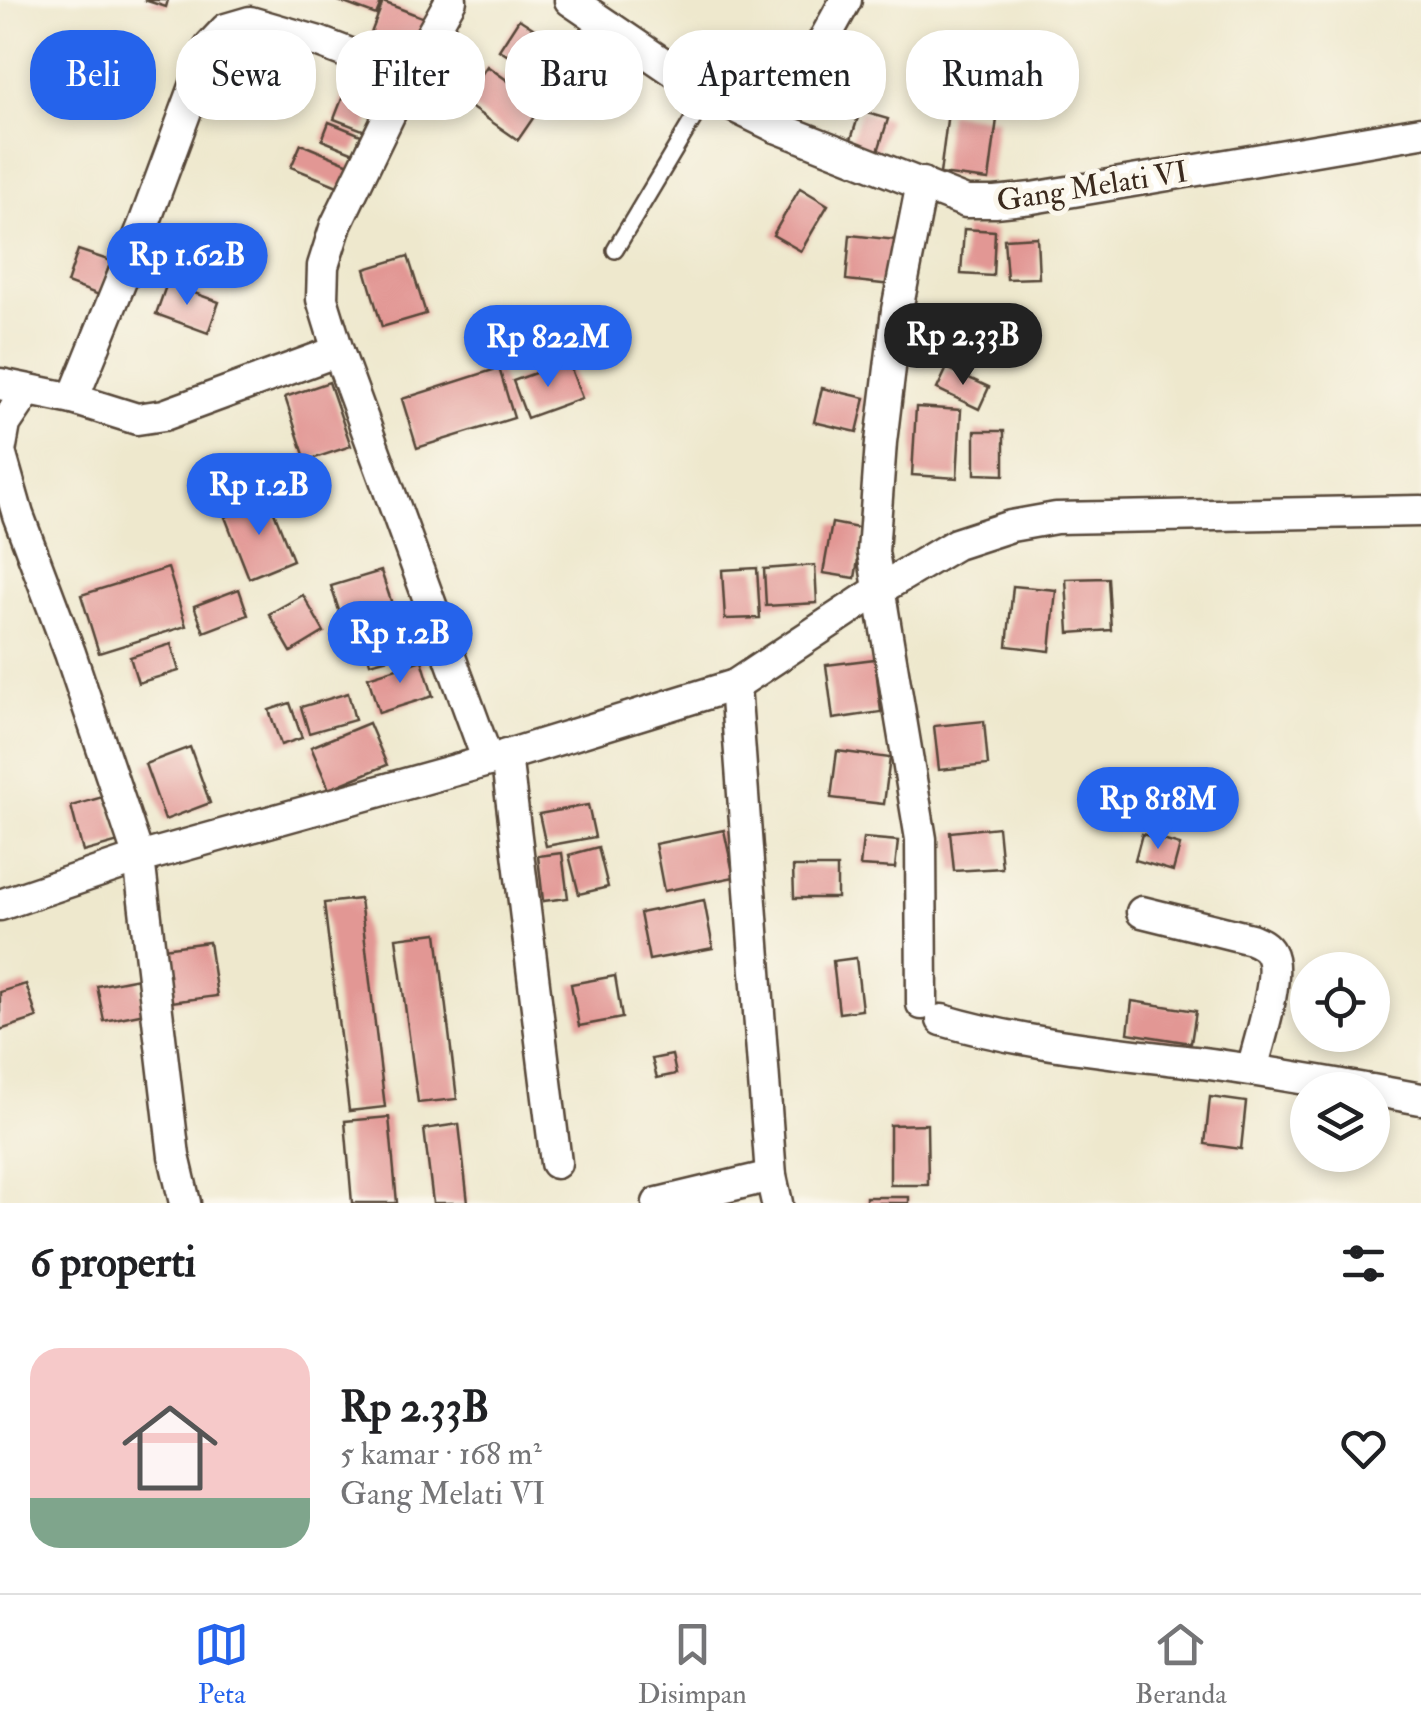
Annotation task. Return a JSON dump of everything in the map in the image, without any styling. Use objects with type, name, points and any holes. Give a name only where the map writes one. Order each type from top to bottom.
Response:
[{"type":"street","points":[[435,30],[452,0]]},
{"type":"street","name":"Gang Melati VI","points":[[570,0],[663,63]]},
{"type":"street","points":[[776,127],[846,0]]},
{"type":"street","points":[[73,399],[210,46],[226,29],[250,22],[336,48]]},
{"type":"street","points":[[387,120],[336,225],[323,266],[322,298],[338,351],[497,758],[556,1163]]},
{"type":"street","name":"Gang Melati VI","points":[[762,120],[966,202],[996,202],[1421,132]]},
{"type":"street","points":[[922,183],[897,310],[873,552],[921,839],[932,1012],[977,1030],[1290,1076]]},
{"type":"street","points":[[184,1203],[174,1156],[139,858],[18,515],[0,452],[5,424],[14,387],[73,399],[137,419],[164,415],[338,351]]},
{"type":"street","points":[[0,904],[139,858],[497,758],[734,685],[956,544],[1011,526],[1056,518],[1421,511]]},
{"type":"street","points":[[658,1203],[774,1190],[734,685]]},
{"type":"street","points":[[1142,912],[1251,939],[1269,950],[1274,963],[1271,994],[1252,1069]]},
{"type":"street","points":[[1390,1093],[1421,1099]]},
{"type":"lane","points":[[615,250],[692,120]]},
{"type":"building","points":[[144,0],[168,0],[166,7]]},
{"type":"building","points":[[336,0],[382,0],[376,15]]},
{"type":"building","points":[[383,2],[432,21],[429,30],[372,30]]},
{"type":"building","points":[[519,19],[536,30],[512,30]]},
{"type":"building","points":[[487,66],[505,79],[505,120],[532,120],[518,140],[485,117]]},
{"type":"building","points":[[888,119],[875,161],[847,152],[857,120]]},
{"type":"building","points":[[337,120],[369,120],[365,131]]},
{"type":"building","points":[[947,120],[997,120],[989,180],[940,174]]},
{"type":"building","points":[[329,122],[361,135],[354,153],[322,140]]},
{"type":"building","points":[[301,144],[354,166],[345,189],[291,167]]},
{"type":"building","points":[[800,188],[828,205],[801,251],[773,235]]},
{"type":"building","points":[[964,229],[995,231],[993,276],[961,274]]},
{"type":"building","points":[[850,235],[897,240],[892,285],[846,280]]},
{"type":"building","points":[[1037,237],[1039,278],[1007,279],[1004,239]]},
{"type":"building","points":[[78,250],[111,261],[99,295],[67,283]]},
{"type":"building","points":[[408,256],[426,314],[382,327],[365,269]]},
{"type":"building","points":[[167,283],[219,302],[208,333],[156,314]]},
{"type":"building","points":[[955,316],[981,318],[980,336],[954,334]]},
{"type":"building","points":[[991,317],[1023,322],[1019,345],[987,339]]},
{"type":"building","points":[[568,361],[582,398],[527,418],[513,381]]},
{"type":"building","points":[[499,368],[514,418],[417,448],[402,399]]},
{"type":"building","points":[[947,368],[989,387],[979,409],[937,389]]},
{"type":"building","points":[[329,382],[351,446],[306,461],[285,397]]},
{"type":"building","points":[[822,388],[865,398],[857,432],[814,422]]},
{"type":"building","points":[[916,407],[961,410],[957,478],[912,475]]},
{"type":"building","points":[[975,431],[1004,431],[1004,475],[975,474]]},
{"type":"building","points":[[269,499],[293,560],[249,578],[225,517]]},
{"type":"building","points":[[832,523],[863,529],[855,578],[823,573]]},
{"type":"building","points":[[815,565],[817,603],[766,606],[764,569]]},
{"type":"building","points":[[168,568],[186,626],[99,653],[81,595]]},
{"type":"building","points":[[757,568],[760,618],[725,619],[722,570]]},
{"type":"building","points":[[381,571],[393,607],[343,623],[331,586]]},
{"type":"building","points":[[1108,578],[1111,630],[1069,633],[1066,579]]},
{"type":"building","points":[[1013,586],[1056,590],[1050,651],[1007,646]]},
{"type":"building","points":[[239,589],[248,615],[204,632],[194,606]]},
{"type":"building","points":[[303,595],[324,632],[291,652],[269,614]]},
{"type":"building","points":[[412,626],[418,650],[370,663],[364,640]]},
{"type":"building","points":[[171,644],[179,671],[138,683],[130,657]]},
{"type":"building","points":[[875,659],[881,712],[833,719],[826,665]]},
{"type":"building","points":[[422,660],[433,696],[379,713],[368,677]]},
{"type":"building","points":[[348,693],[355,720],[309,733],[301,707]]},
{"type":"building","points":[[290,703],[302,738],[281,745],[269,710]]},
{"type":"building","points":[[984,721],[988,765],[939,770],[934,726]]},
{"type":"building","points":[[369,723],[387,765],[329,789],[311,747]]},
{"type":"building","points":[[190,747],[210,803],[165,820],[145,764]]},
{"type":"building","points":[[837,751],[890,758],[884,804],[831,798]]},
{"type":"building","points":[[106,796],[119,842],[83,852],[71,806]]},
{"type":"building","points":[[588,805],[595,837],[546,846],[539,814]]},
{"type":"building","points":[[998,827],[1002,868],[954,871],[950,832]]},
{"type":"building","points":[[724,830],[734,877],[664,891],[655,844]]},
{"type":"building","points":[[1142,834],[1180,845],[1173,871],[1135,860]]},
{"type":"building","points":[[863,838],[898,841],[895,868],[860,866]]},
{"type":"building","points":[[598,847],[608,887],[579,894],[569,855]]},
{"type":"building","points":[[562,853],[568,898],[543,901],[538,856]]},
{"type":"building","points":[[793,867],[837,867],[837,898],[794,898]]},
{"type":"building","points":[[360,899],[385,1107],[349,1111],[324,903]]},
{"type":"building","points":[[704,900],[713,948],[649,960],[640,913]]},
{"type":"building","points":[[437,933],[457,1099],[418,1103],[396,938]]},
{"type":"building","points":[[209,942],[217,996],[163,1003],[155,949]]},
{"type":"building","points":[[856,958],[862,1010],[839,1013],[833,961]]},
{"type":"building","points":[[615,976],[622,1018],[579,1026],[571,984]]},
{"type":"building","points":[[138,978],[145,1013],[104,1021],[97,986]]},
{"type":"building","points":[[26,984],[37,1018],[0,1030],[0,992]]},
{"type":"building","points":[[1132,1001],[1196,1011],[1191,1043],[1128,1033]]},
{"type":"building","points":[[672,1055],[676,1074],[657,1078],[652,1059]]},
{"type":"building","points":[[1210,1097],[1246,1102],[1241,1149],[1205,1144]]},
{"type":"building","points":[[389,1117],[397,1203],[352,1203],[345,1121]]},
{"type":"building","points":[[459,1124],[468,1203],[433,1203],[424,1129]]},
{"type":"building","points":[[927,1124],[928,1185],[890,1185],[890,1125]]},
{"type":"building","points":[[866,1197],[909,1197],[909,1203],[866,1203]]}]
